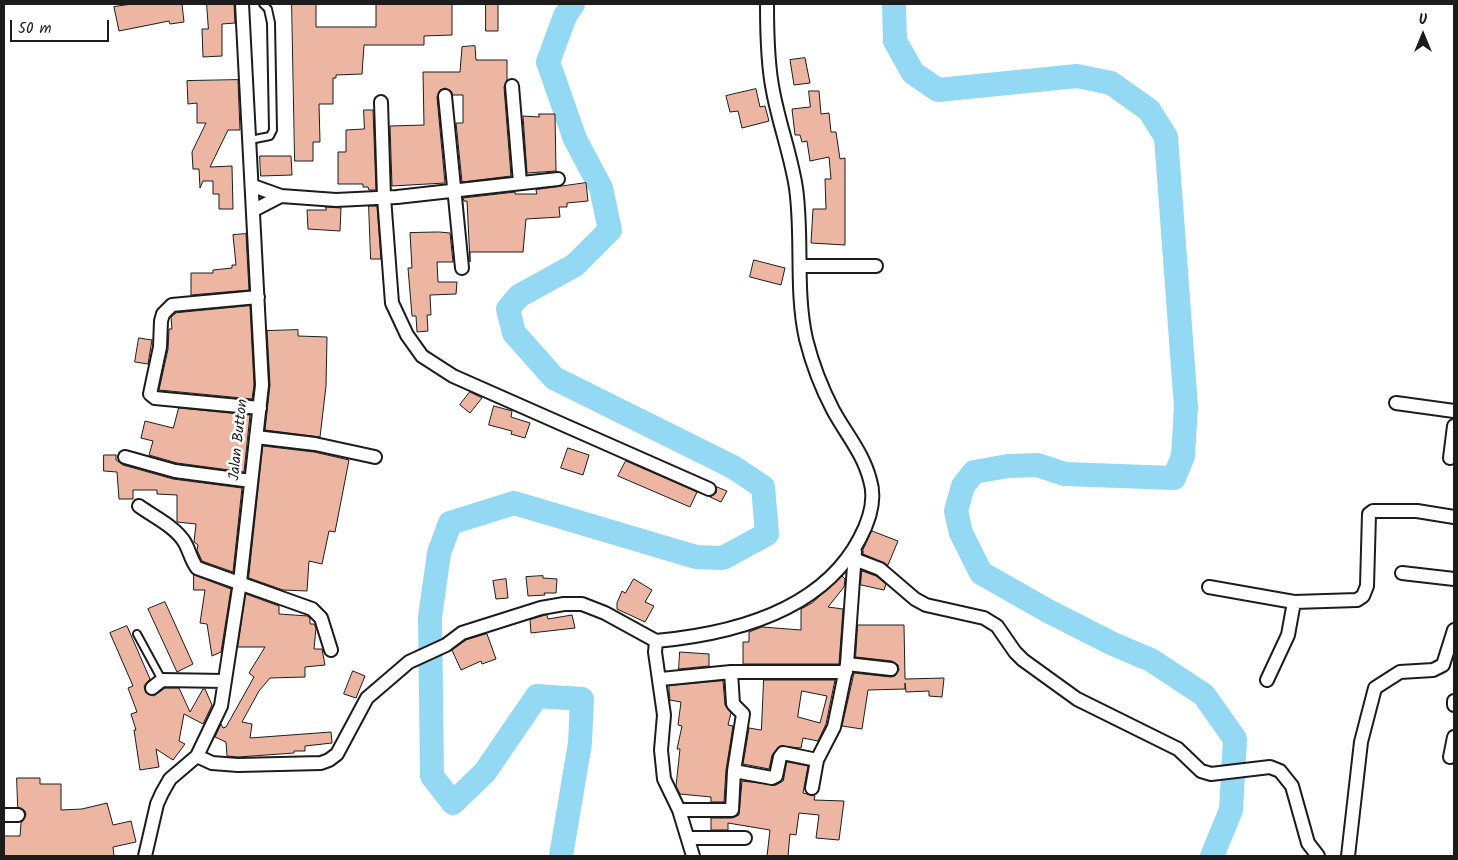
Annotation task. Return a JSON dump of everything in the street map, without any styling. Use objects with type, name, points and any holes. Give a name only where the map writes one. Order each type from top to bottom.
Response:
[{"type":"street","name":"Jalan Button","points":[[145,856],[157,804],[162,793],[170,779],[197,756],[219,711],[240,582],[260,408],[262,385],[242,4]]},
{"type":"street","points":[[768,4],[772,91],[789,150],[796,189],[806,339],[833,410],[864,458],[871,483],[869,522],[855,554],[846,668],[834,727],[817,760],[812,788]]},
{"type":"street","points":[[512,86],[520,183]]},
{"type":"street","points":[[445,96],[462,268]]},
{"type":"street","points":[[381,102],[384,197],[392,304],[406,336],[422,356],[453,376],[709,489]]},
{"type":"street","points":[[253,186],[281,196],[336,200],[453,191],[558,179]]},
{"type":"street","points":[[254,210],[281,196]]},
{"type":"street","points":[[800,266],[876,266]]},
{"type":"street","points":[[258,297],[172,305],[163,314],[161,321],[160,347],[150,394],[154,398],[260,408]]},
{"type":"street","points":[[1396,403],[1454,411]]},
{"type":"street","points":[[1450,458],[1454,426]]},
{"type":"street","points":[[256,437],[315,444],[376,457]]},
{"type":"street","points":[[125,457],[175,471],[251,481]]},
{"type":"street","points":[[139,506],[173,529],[185,543],[190,559],[197,568],[312,609],[321,618],[331,650]]},
{"type":"street","points":[[1208,587],[1294,602],[1357,600],[1363,596],[1367,586],[1369,514],[1373,511],[1418,511],[1454,518]]},
{"type":"street","points":[[197,756],[212,763],[238,765],[320,763],[329,760],[337,754],[366,698],[408,662],[446,645],[462,633],[532,611],[564,604],[582,604],[656,641],[685,638],[741,626],[805,598],[827,581],[855,554]]},
{"type":"street","points":[[855,554],[880,569],[926,605],[984,618],[997,626],[1015,652],[1077,699],[1178,749],[1201,771],[1211,774],[1270,767],[1280,772],[1292,786],[1308,843],[1318,856]]},
{"type":"street","points":[[1402,573],[1454,579]]},
{"type":"street","points":[[1267,680],[1288,635],[1294,602]]},
{"type":"street","points":[[1348,856],[1361,742],[1375,688],[1400,672],[1433,670],[1443,665],[1454,630]]},
{"type":"street","points":[[656,641],[655,652],[661,678],[664,715],[661,750],[664,779],[679,810],[693,856]]},
{"type":"street","points":[[661,678],[731,672],[846,668],[891,669]]},
{"type":"street","points":[[679,810],[732,810],[734,772],[743,714],[733,704],[731,672]]},
{"type":"street","points":[[157,684],[224,681]]},
{"type":"street","points":[[1450,757],[1454,737]]},
{"type":"street","points":[[734,772],[772,778],[776,776],[780,756],[784,753],[817,760]]},
{"type":"street","points":[[4,815],[18,815]]},
{"type":"street","points":[[689,838],[745,838]]},
{"type":"lane","points":[[250,140],[270,136],[273,130],[271,23],[268,9],[263,4]]},
{"type":"lane","points":[[138,634],[157,684]]},
{"type":"building","points":[[132,4],[182,4],[184,22],[170,24],[169,21],[119,31],[114,7]]},
{"type":"building","points":[[207,4],[234,4],[235,23],[222,24],[222,56],[203,57],[202,29],[208,29]]},
{"type":"building","points":[[292,4],[316,4],[316,27],[376,27],[376,4],[452,4],[452,35],[424,36],[424,45],[364,45],[362,74],[336,75],[336,78],[333,78],[333,104],[319,104],[320,142],[313,142],[313,161],[295,161]]},
{"type":"building","points":[[486,4],[498,4],[498,31],[486,31]]},
{"type":"building","points":[[475,46],[476,60],[507,60],[507,80],[504,87],[511,176],[462,182],[456,123],[463,123],[463,95],[453,95],[451,91],[445,88],[440,90],[437,97],[445,183],[392,186],[390,126],[424,125],[423,72],[460,72],[462,47]]},
{"type":"building","points":[[805,58],[810,83],[794,85],[790,60]]},
{"type":"building","points":[[238,80],[240,130],[228,130],[210,167],[232,166],[233,209],[219,209],[219,194],[213,194],[213,181],[203,181],[200,188],[199,169],[193,169],[192,152],[206,123],[197,123],[197,103],[188,104],[187,81]]},
{"type":"building","points":[[756,89],[760,107],[765,106],[769,121],[742,128],[738,111],[730,112],[726,96]]},
{"type":"building","points":[[809,91],[819,91],[821,114],[829,113],[831,132],[836,132],[840,159],[845,158],[845,245],[811,243],[813,209],[826,209],[825,179],[831,179],[829,157],[810,161],[807,141],[802,142],[800,135],[795,135],[792,109],[810,107]]},
{"type":"building","points":[[364,110],[373,110],[376,190],[369,190],[368,187],[363,187],[363,184],[338,184],[338,152],[346,152],[346,130],[364,129]]},
{"type":"building","points":[[539,114],[555,114],[556,171],[527,173],[523,116],[539,117]]},
{"type":"building","points":[[260,156],[291,156],[292,175],[261,176]]},
{"type":"building","points":[[586,183],[588,201],[567,203],[567,207],[559,207],[560,217],[526,219],[523,252],[470,252],[470,262],[467,201],[464,201],[463,198],[515,192],[515,194],[537,194],[536,190]]},
{"type":"building","points":[[369,206],[377,206],[381,259],[371,259]]},
{"type":"building","points":[[326,207],[341,208],[340,231],[308,229],[307,210],[326,210]]},
{"type":"building","points":[[410,233],[450,233],[453,262],[437,262],[438,282],[457,282],[456,294],[430,295],[431,315],[427,315],[428,331],[417,332],[416,316],[412,316],[408,268],[412,268]]},
{"type":"building","points":[[246,234],[249,290],[191,295],[191,273],[213,273],[213,270],[232,268],[232,265],[236,265],[233,235]]},
{"type":"building","points":[[754,260],[785,268],[781,285],[750,277]]},
{"type":"building","points":[[250,306],[254,385],[252,399],[159,390],[168,349],[169,329],[172,329],[171,317],[176,313]]},
{"type":"building","points":[[298,330],[298,336],[327,337],[326,386],[320,437],[265,430],[270,385],[267,331]]},
{"type":"building","points":[[139,338],[152,340],[148,364],[135,362]]},
{"type":"building","points":[[470,392],[482,398],[470,413],[460,405]]},
{"type":"building","points":[[494,406],[512,411],[511,417],[530,423],[525,438],[511,434],[512,431],[489,425]]},
{"type":"building","points":[[179,408],[250,415],[244,472],[177,463],[149,455],[153,441],[141,438],[145,421],[173,428]]},
{"type":"building","points":[[263,446],[314,452],[349,460],[335,532],[329,531],[322,564],[309,561],[307,591],[283,590],[249,578]]},
{"type":"building","points":[[568,448],[589,455],[583,475],[561,468]]},
{"type":"building","points":[[104,455],[116,455],[116,460],[123,465],[173,479],[242,488],[233,572],[202,561],[197,550],[198,545],[194,542],[196,524],[177,522],[177,495],[157,494],[157,490],[133,490],[133,499],[119,499],[117,472],[104,471]]},
{"type":"building","points":[[626,461],[697,492],[690,507],[618,476]]},
{"type":"building","points":[[717,487],[727,491],[721,502],[710,497],[716,493]]},
{"type":"building","points":[[872,531],[898,541],[888,565],[863,554]]},
{"type":"building","points":[[862,571],[876,576],[886,584],[884,590],[861,585]]},
{"type":"building","points":[[194,575],[231,589],[221,652],[212,656],[207,624],[200,623],[205,590],[194,590]]},
{"type":"building","points":[[543,576],[543,578],[557,579],[556,593],[528,596],[526,577]]},
{"type":"building","points":[[842,576],[845,579],[844,587],[828,607],[843,609],[839,664],[743,664],[743,642],[749,642],[749,632],[762,627],[801,630],[801,609],[812,603]]},
{"type":"building","points":[[506,579],[508,598],[496,599],[493,581]]},
{"type":"building","points":[[634,579],[652,590],[645,602],[654,606],[645,622],[617,609],[617,603],[622,591],[625,593]]},
{"type":"building","points":[[246,594],[279,606],[279,614],[308,616],[310,624],[314,624],[316,628],[314,649],[322,649],[325,665],[305,667],[305,677],[270,678],[259,691],[242,722],[252,724],[250,738],[331,732],[332,743],[305,746],[305,751],[294,751],[294,753],[238,757],[227,756],[226,742],[215,737],[221,724],[223,728],[226,727],[254,677],[249,673],[265,647],[238,647]]},
{"type":"building","points":[[165,602],[193,664],[177,672],[148,609]]},
{"type":"building","points":[[547,615],[548,619],[572,615],[575,628],[531,633],[530,620]]},
{"type":"building","points":[[858,625],[904,625],[905,679],[944,678],[942,697],[929,696],[929,691],[906,692],[905,683],[905,689],[868,690],[862,729],[842,726],[854,673],[891,677],[895,676],[899,670],[898,665],[892,661],[856,657]]},
{"type":"building","points":[[127,626],[150,679],[144,686],[146,693],[154,696],[165,688],[179,688],[190,712],[203,689],[205,689],[212,705],[203,724],[184,714],[179,741],[185,744],[173,760],[156,749],[159,767],[140,770],[134,730],[136,730],[131,714],[137,712],[128,688],[133,686],[110,633]]},
{"type":"building","points":[[487,634],[496,659],[482,664],[481,661],[461,670],[452,650],[466,640]]},
{"type":"building","points":[[680,652],[709,654],[709,666],[679,669]]},
{"type":"building","points":[[353,671],[365,676],[356,698],[344,694]]},
{"type":"building","points":[[764,680],[835,680],[826,724],[818,741],[803,738],[801,748],[780,746],[772,755],[769,769],[743,764],[749,728],[761,730]],"holes":[[[802,691],[827,696],[820,723],[798,717]]]},
{"type":"building","points":[[723,681],[725,705],[731,713],[728,725],[733,726],[726,770],[724,802],[711,802],[711,797],[680,794],[676,786],[680,749],[677,749],[682,726],[678,725],[681,702],[670,700],[669,686]]},
{"type":"building","points":[[787,762],[808,766],[803,793],[815,796],[814,800],[844,801],[839,840],[816,838],[819,815],[799,813],[796,835],[790,834],[788,856],[767,856],[770,830],[728,823],[728,830],[711,830],[711,818],[732,818],[739,815],[742,781],[776,785],[783,781]]},
{"type":"building","points":[[17,778],[40,778],[40,784],[61,784],[61,810],[82,809],[107,803],[113,825],[131,821],[136,842],[113,847],[114,856],[4,856],[4,836],[20,836],[21,823],[26,815],[25,811],[18,807]]},
{"type":"waterway","points":[[561,856],[580,743],[582,699],[537,696],[485,772],[453,803],[432,776],[430,617],[439,553],[450,523],[514,503],[696,557],[723,558],[767,534],[763,487],[733,467],[554,378],[514,333],[508,309],[519,296],[575,265],[610,230],[601,188],[575,139],[548,62],[565,16],[573,4]]},
{"type":"waterway","points":[[894,4],[895,41],[913,73],[938,90],[1077,76],[1111,83],[1149,110],[1166,137],[1186,407],[1183,456],[1174,478],[1065,474],[1037,465],[1008,466],[974,472],[963,486],[956,511],[961,533],[981,573],[1048,611],[1113,644],[1151,660],[1204,695],[1235,739],[1231,810],[1212,856]]}]
